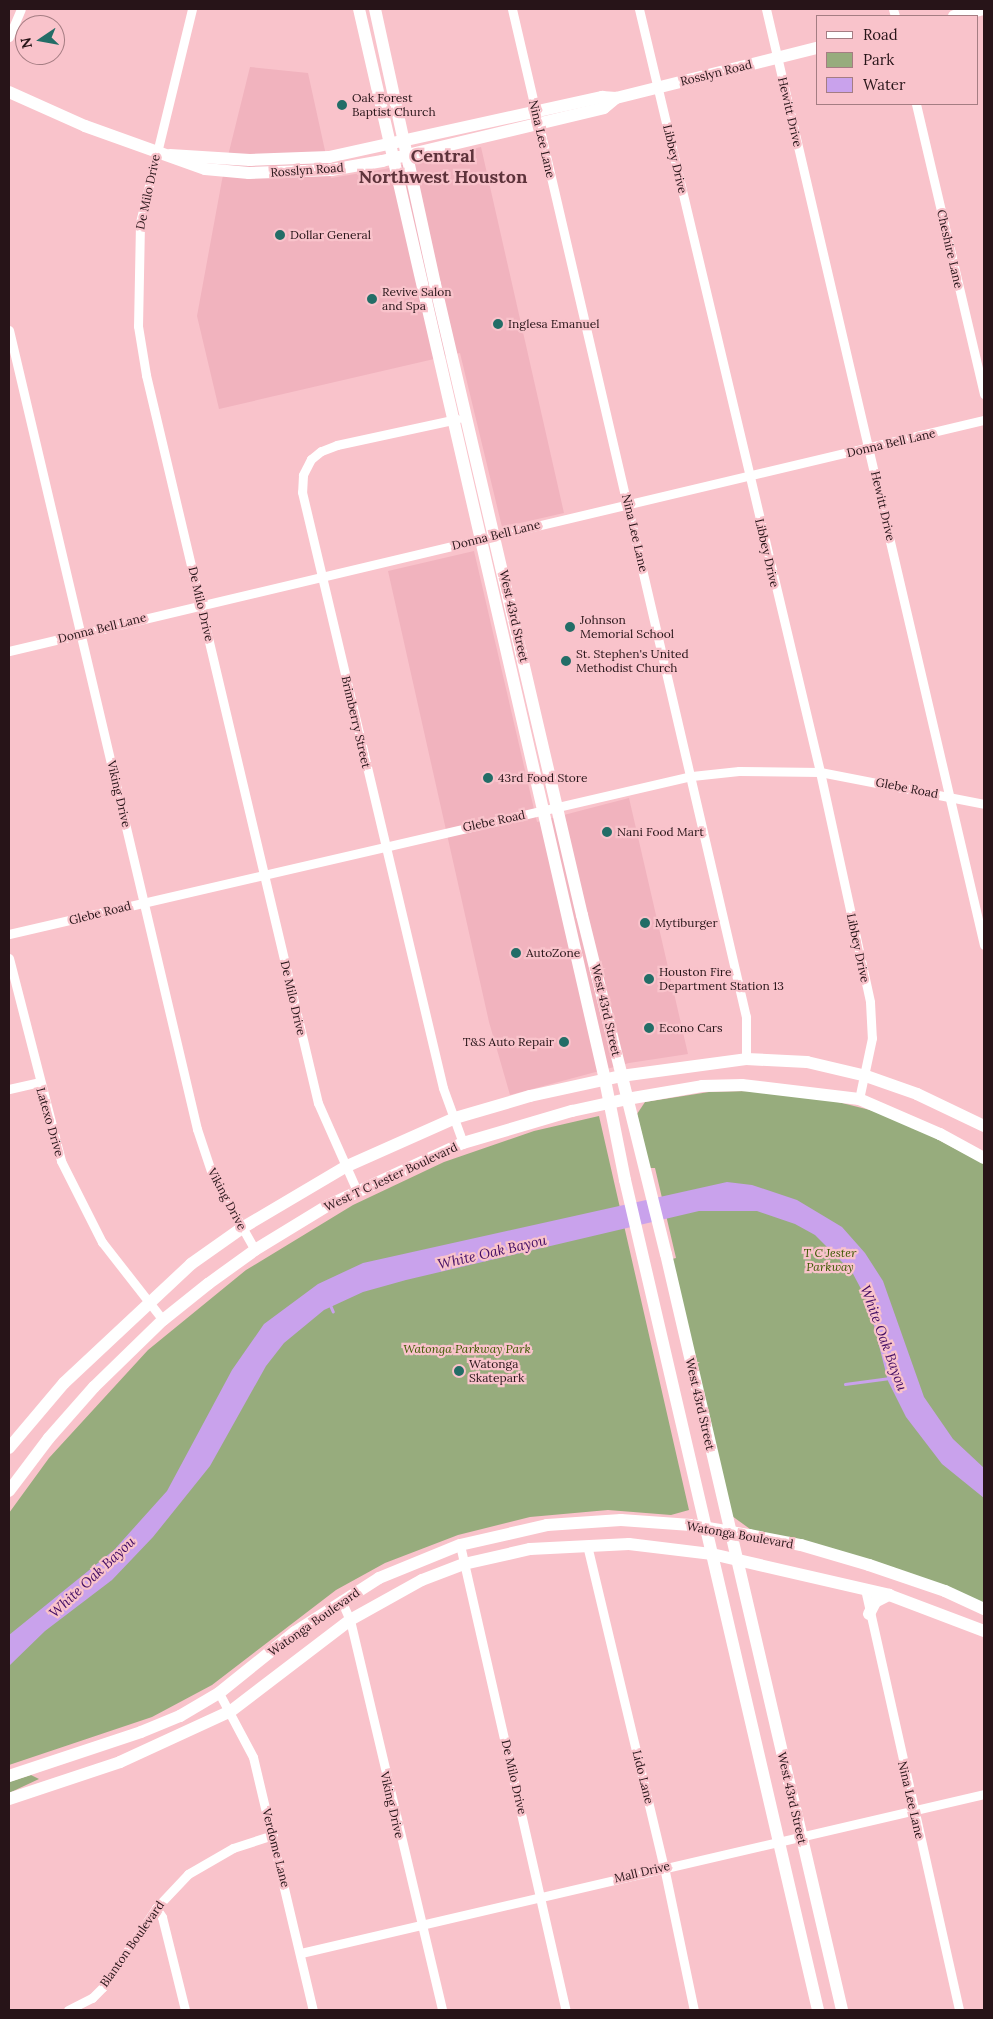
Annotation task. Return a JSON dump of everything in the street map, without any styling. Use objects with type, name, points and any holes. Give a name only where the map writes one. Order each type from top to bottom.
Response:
[{"type":"main road","name":"West 43rd Street","points":[[359,9],[605,1080],[625,1180],[712,1554],[750,1708],[818,2010]]},
{"type":"main road","name":"West 43rd Street","points":[[375,9],[437,293],[559,806],[582,915],[600,980],[621,1076],[666,1254],[842,2010]]},
{"type":"main road","points":[[958,15],[984,9]]},
{"type":"main road","name":"Rosslyn Road","points":[[164,154],[250,160],[329,157],[404,143],[602,97],[616,98],[816,48]]},
{"type":"main road","name":"Rosslyn Road","points":[[9,92],[85,126],[205,169],[249,174],[331,170],[392,159],[604,108],[616,98]]},
{"type":"main road","points":[[249,174],[250,160]]},
{"type":"main road","points":[[424,297],[437,293]]},
{"type":"main road","points":[[512,675],[527,671]]},
{"type":"main road","points":[[568,918],[582,915]]},
{"type":"main road","points":[[583,987],[600,980]]},
{"type":"main road","name":"West T C Jester Boulevard","points":[[9,1448],[64,1383],[148,1302],[191,1264],[242,1228],[345,1167],[455,1118],[530,1096],[621,1076],[746,1059],[807,1062],[866,1076],[917,1094],[983,1123]]},
{"type":"main road","name":"West T C Jester Boulevard","points":[[9,1492],[49,1438],[88,1394],[163,1320],[255,1250],[357,1190],[463,1143],[627,1099],[702,1086],[742,1084],[859,1099],[940,1134],[984,1158]]},
{"type":"main road","points":[[662,1335],[683,1331]]},
{"type":"main road","name":"Watonga Boulevard","points":[[9,1776],[141,1732],[219,1693],[341,1600],[379,1578],[460,1545],[546,1525],[621,1520],[706,1527],[730,1531],[801,1545],[869,1565],[945,1591],[984,1609]]},
{"type":"main road","name":"Watonga Boulevard","points":[[9,1799],[120,1762],[231,1712],[350,1620],[422,1580],[464,1564],[530,1549],[628,1544],[736,1558],[889,1595],[984,1631]]},
{"type":"main road","points":[[868,1614],[875,1602],[889,1595]]},
{"type":"main road","points":[[750,1708],[770,1704]]},
{"type":"main road","points":[[48,1764],[54,1784]]},
{"type":"main road","points":[[810,1976],[834,1971]]},
{"type":"street","points":[[9,37],[21,9]]},
{"type":"street","name":"De Milo Drive","points":[[192,9],[164,154],[140,223],[138,326],[146,375],[202,604],[318,1103],[345,1167],[357,1190]]},
{"type":"street","name":"Nina Lee Lane","points":[[512,9],[692,776],[746,1017],[746,1059]]},
{"type":"street","name":"Libbey Drive","points":[[639,9],[748,476],[820,772],[873,1021],[866,1076],[859,1099]]},
{"type":"street","name":"Hewitt Drive","points":[[766,9],[952,797],[984,945]]},
{"type":"street","name":"Cheshire Lane","points":[[916,105],[984,394]]},
{"type":"street","name":"Viking Drive","points":[[9,330],[198,1130],[212,1174],[255,1250]]},
{"type":"street","name":"Brimberry Street","points":[[463,1143],[443,1088],[384,847],[302,492],[303,475],[311,459],[337,444],[467,417]]},
{"type":"street","name":"Donna Bell Lane","points":[[9,651],[984,420]]},
{"type":"street","name":"Glebe Road","points":[[9,934],[264,873],[692,776],[739,771],[820,772],[984,804]]},
{"type":"street","name":"Latexo Drive","points":[[9,958],[39,1082],[61,1161],[102,1242],[163,1320]]},
{"type":"street","points":[[9,1090],[39,1082]]},
{"type":"street","name":"De Milo Drive","points":[[460,1545],[542,1896],[566,2010]]},
{"type":"street","name":"Lido Lane","points":[[587,1545],[664,1867],[694,2010]]},
{"type":"street","name":"Nina Lee Lane","points":[[865,1589],[868,1614],[960,2010]]},
{"type":"street","name":"Viking Drive","points":[[341,1600],[350,1620],[420,1926],[442,2010]]},
{"type":"street","name":"Verdome Lane","points":[[219,1693],[231,1712],[253,1757],[301,1953],[312,2010]]},
{"type":"street","name":"Mall Drive","points":[[301,1953],[664,1867],[802,1839],[984,1794]]},
{"type":"street","name":"Blanton Boulevard","points":[[68,2010],[92,1998],[103,1987],[156,1908],[188,1874],[233,1848],[273,1836]]},
{"type":"street","points":[[156,1908],[162,1917],[185,2010]]},
{"type":"shaded area","points":[[250,67],[308,73],[331,178],[385,169],[481,147],[564,513],[502,527],[460,353],[219,409],[197,316],[222,180]]},
{"type":"shaded area","points":[[474,551],[537,822],[629,798],[688,1054],[629,1063],[510,1095],[489,1022],[388,571]]},
{"type":"green space","name":"T C Jester Parkway","points":[[751,1091],[830,1100],[870,1110],[907,1123],[984,1164],[984,1603],[750,1529],[732,1516],[672,1259],[676,1258],[655,1168],[650,1168],[637,1114],[645,1102],[709,1092]]},
{"type":"green space","name":"Watonga Parkway Park","points":[[599,1116],[689,1510],[671,1515],[608,1510],[530,1517],[458,1535],[385,1563],[336,1590],[212,1685],[152,1717],[9,1765],[9,1513],[49,1458],[148,1350],[246,1270],[353,1205],[444,1162],[534,1131]]},
{"type":"green space","points":[[31,1775],[39,1779],[9,1793],[9,1782]]},
{"type":"water","name":"White Oak Bayou","points":[[727,1182],[752,1185],[797,1200],[842,1227],[865,1253],[883,1281],[924,1397],[953,1439],[984,1468],[984,1498],[942,1464],[906,1417],[888,1381],[868,1302],[852,1272],[815,1235],[795,1224],[757,1211],[699,1211],[406,1280],[363,1292],[324,1310],[284,1343],[266,1366],[210,1466],[153,1537],[112,1580],[45,1631],[9,1666],[9,1635],[114,1550],[167,1491],[232,1370],[264,1324],[318,1284],[363,1263]]},
{"type":"waterway","points":[[330,1304],[333,1311]]},
{"type":"waterway","name":"White Oak Bayou","points":[[845,1384],[890,1378]]},
{"type":"place","name":"Oak Forest Baptist Church","points":[[342,105]]},
{"type":"place","name":"Dollar General","points":[[280,235]]},
{"type":"place","name":"Revive Salon and Spa","points":[[372,299]]},
{"type":"place","name":"Inglesa Emanuel","points":[[498,324]]},
{"type":"place","name":"Johnson Memorial School","points":[[570,627]]},
{"type":"place","name":"St. Stephen's United Methodist Church","points":[[566,661]]},
{"type":"place","name":"43rd Food Store","points":[[488,778]]},
{"type":"place","name":"Nani Food Mart","points":[[607,832]]},
{"type":"place","name":"Mytiburger","points":[[645,923]]},
{"type":"place","name":"AutoZone","points":[[516,953]]},
{"type":"place","name":"Houston Fire Department Station 13","points":[[649,979]]},
{"type":"place","name":"Econo Cars","points":[[649,1028]]},
{"type":"place","name":"T&S Auto Repair","points":[[564,1042]]},
{"type":"place","name":"Watonga Skatepark","points":[[459,1371]]},
{"type":"district","name":"Central Northwest Houston","points":[[443,167]]}]
